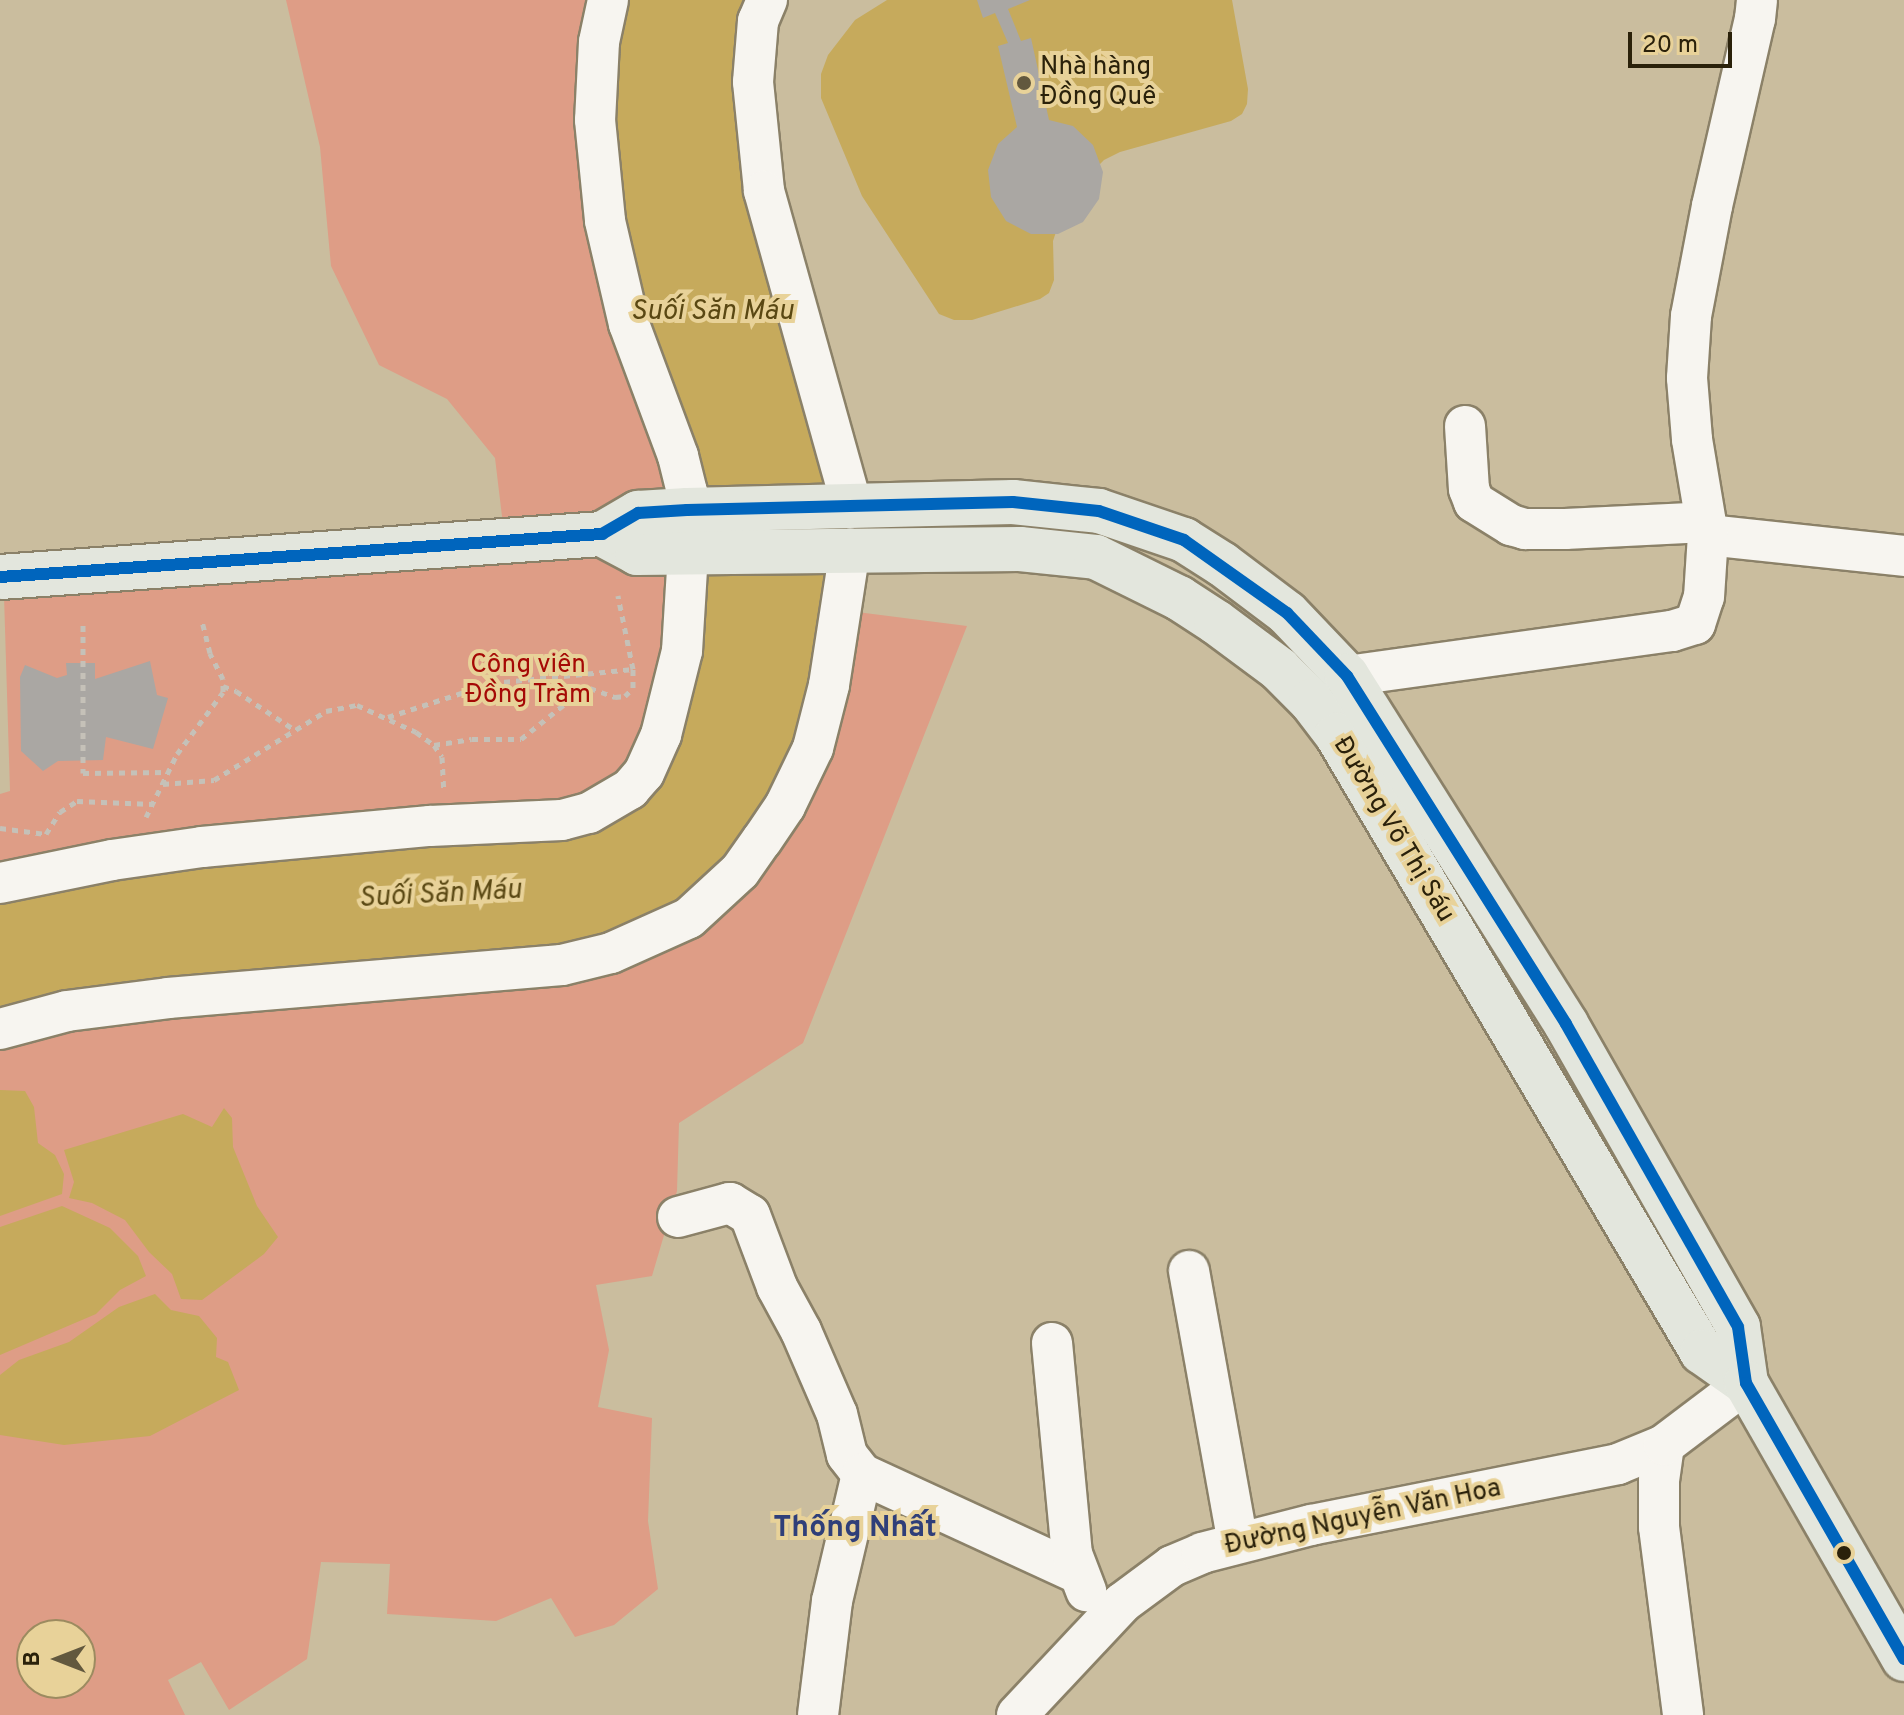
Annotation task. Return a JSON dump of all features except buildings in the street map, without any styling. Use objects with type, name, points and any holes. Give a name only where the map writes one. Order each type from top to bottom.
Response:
[{"type":"main road","name":"Đường Võ Thị Sáu","points":[[687,510],[1013,502],[1099,511],[1184,540],[1287,613],[1347,676],[1566,1024],[1738,1327],[1746,1383],[1904,1659]]},
{"type":"main road","points":[[0,577],[602,534],[638,513],[687,510]]},
{"type":"main road","points":[[602,534],[637,553],[688,553]]},
{"type":"main road","name":"Đường Võ Thị Sáu","points":[[688,553],[1020,549],[1096,557],[1179,598],[1279,669],[1311,701],[1337,735],[1398,833],[1702,1352],[1746,1383]]},
{"type":"street","points":[[608,0],[599,42],[595,120],[605,221],[629,324],[675,445],[687,492],[687,510]]},
{"type":"street","points":[[767,0],[758,21],[753,82],[764,191],[852,506]]},
{"type":"street","points":[[1347,676],[1672,631],[1695,624],[1704,597],[1707,528],[1692,439],[1687,378],[1691,316],[1757,0]]},
{"type":"street","points":[[1465,426],[1469,489],[1474,502],[1511,525],[1525,529],[1707,528],[1904,556]]},
{"type":"street","points":[[0,1029],[67,1011],[168,998],[562,965],[611,953],[689,918],[740,871],[755,851],[785,806],[813,748],[829,685],[850,549]]},
{"type":"street","points":[[0,883],[126,857],[217,845],[444,825],[562,820],[589,813],[630,789],[653,756],[677,681],[688,553]]},
{"type":"street","points":[[678,1217],[730,1203],[750,1215],[777,1287],[801,1331],[837,1414],[847,1455],[862,1474],[1077,1573]]},
{"type":"street","points":[[1189,1271],[1238,1543]]},
{"type":"street","points":[[1052,1343],[1077,1573],[1101,1623]]},
{"type":"street","name":"Đường Nguyễn Văn Hoa","points":[[1017,1715],[1101,1623],[1148,1582],[1172,1566],[1238,1543],[1325,1522],[1618,1464],[1664,1445],[1746,1383]]},
{"type":"street","points":[[1664,1445],[1659,1481],[1659,1527],[1683,1715]]},
{"type":"street","points":[[818,1715],[832,1601],[862,1474]]},
{"type":"path","points":[[434,745],[472,739],[521,739],[581,691],[590,688],[615,697],[625,696],[633,688],[633,669],[618,596]]},
{"type":"path","points":[[126,857],[168,772],[186,742],[216,705],[223,686],[202,620]]},
{"type":"path","points":[[83,625],[83,773],[168,772]]},
{"type":"path","points":[[387,717],[492,683],[633,669]]},
{"type":"path","points":[[223,686],[236,691],[295,730]]},
{"type":"path","points":[[163,784],[214,780],[342,705],[357,705],[387,717],[434,745],[442,757],[444,825]]},
{"type":"path","points":[[46,834],[60,812],[77,801],[153,804]]},
{"type":"green space","points":[[286,0],[596,0],[674,490],[599,526],[504,533],[495,458],[447,399],[379,365],[331,266],[320,147]]},
{"type":"green space","name":"Công viên Đồng Tràm","points":[[589,548],[674,569],[669,651],[634,764],[584,801],[0,870],[0,794],[10,791],[4,596]]},
{"type":"green space","points":[[857,612],[967,626],[803,1043],[679,1123],[677,1191],[652,1276],[596,1285],[609,1350],[598,1407],[652,1418],[648,1521],[658,1589],[614,1625],[575,1637],[551,1598],[496,1621],[387,1614],[390,1564],[321,1562],[307,1659],[229,1710],[201,1662],[168,1680],[185,1715],[0,1715],[0,1045],[77,1026],[523,985]]},
{"type":"water","name":"Suối Săn Máu","points":[[620,0],[754,0],[747,18],[838,493],[840,534],[818,681],[774,801],[707,886],[607,942],[0,1016],[0,896],[151,866],[592,826],[697,638],[608,125]]},
{"type":"water","points":[[887,0],[1232,0],[1248,89],[1247,104],[1242,114],[1231,121],[1120,152],[1104,160],[1092,172],[1058,226],[1053,241],[1054,280],[1049,293],[1040,299],[972,320],[954,320],[939,314],[862,196],[821,98],[821,74],[828,55],[855,20]]},
{"type":"water","points":[[0,1090],[25,1091],[34,1107],[38,1143],[55,1155],[64,1174],[62,1194],[0,1216]]},
{"type":"water","points":[[224,1108],[232,1118],[233,1147],[257,1206],[278,1237],[264,1254],[202,1300],[181,1299],[172,1274],[149,1252],[125,1220],[92,1203],[69,1198],[74,1182],[64,1150],[183,1114],[212,1127]]},
{"type":"water","points":[[62,1206],[110,1228],[138,1256],[146,1276],[120,1290],[96,1314],[0,1355],[0,1227]]},
{"type":"water","points":[[155,1294],[171,1310],[199,1316],[217,1338],[216,1357],[228,1362],[239,1390],[150,1436],[64,1445],[0,1435],[0,1375],[19,1360],[69,1342],[119,1307]]},
{"type":"transit line","points":[[0,577],[602,534],[638,513],[687,510],[1013,502],[1099,511],[1184,540],[1287,613],[1347,676],[1566,1024],[1738,1327],[1746,1383],[1904,1659]]},
{"type":"place","name":"Nhà hàng Đồng Quê","points":[[1024,83]]},
{"type":"district","name":"Thống Nhất","points":[[855,1529]]}]
